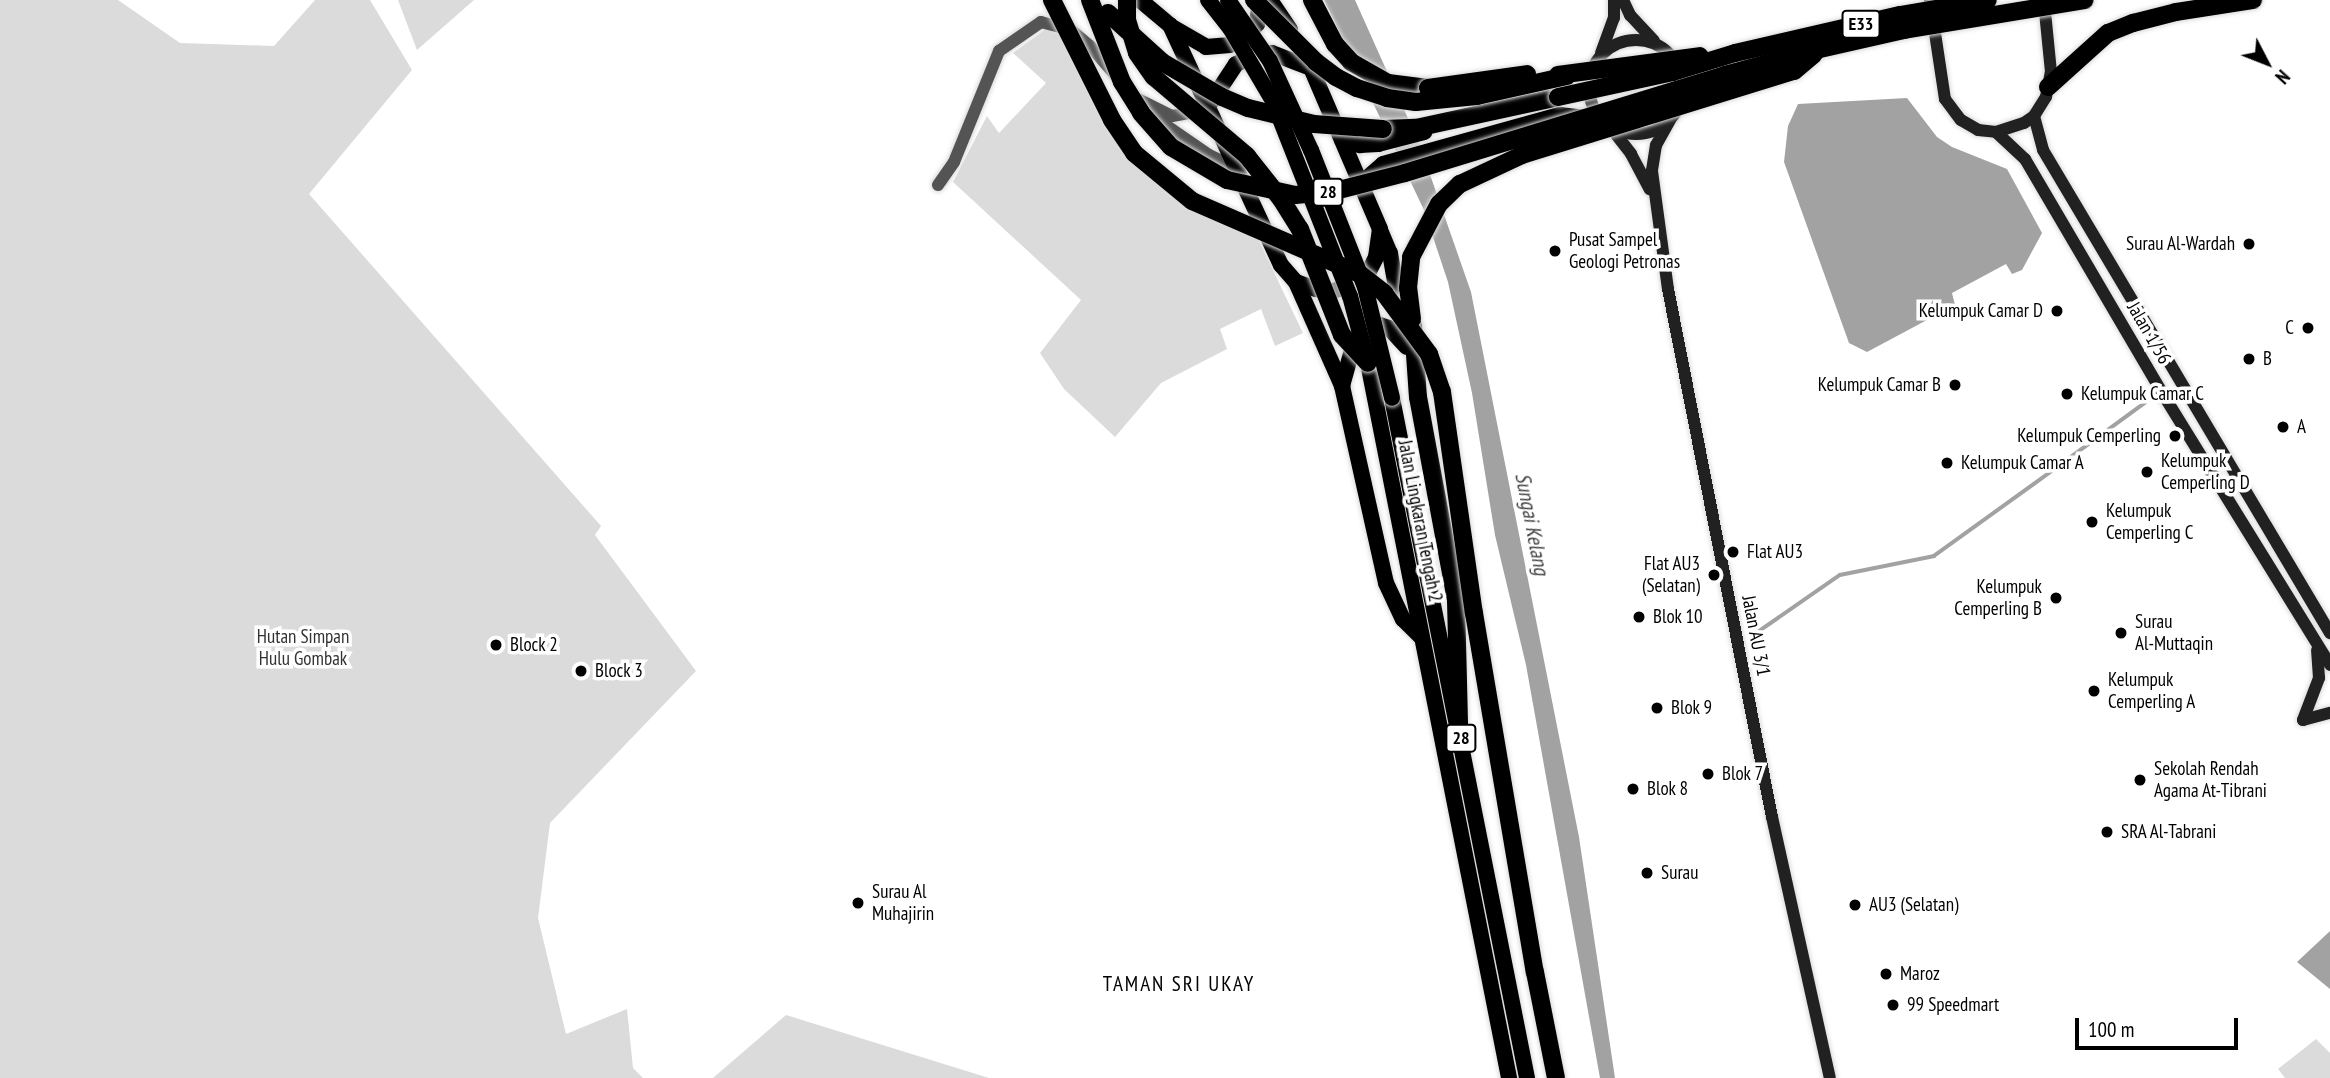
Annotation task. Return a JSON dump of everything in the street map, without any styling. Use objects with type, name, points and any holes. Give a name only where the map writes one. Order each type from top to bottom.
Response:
[{"type":"highway","points":[[1052,0],[1112,120],[1134,153],[1192,201],[1360,274],[1384,293],[1429,354],[1442,392],[1477,626],[1535,972],[1556,1078]]},
{"type":"highway","points":[[1090,0],[1122,82],[1141,113],[1171,147],[1227,180],[1295,194],[1331,192],[1405,173],[1725,75],[1820,50],[1904,30],[2085,0]]},
{"type":"highway","points":[[1096,0],[1125,31],[1162,62],[1222,97],[1286,118],[1334,126],[1416,128],[1673,72],[1735,53]]},
{"type":"highway","points":[[1127,0],[1127,20],[1137,53],[1153,77],[1247,156],[1281,200],[1313,258],[1342,335],[1368,363]]},
{"type":"highway","points":[[1140,0],[1193,42],[1206,47],[1230,45],[1245,37],[1257,24],[1260,0]]},
{"type":"highway","name":"Jalan Lingkaran Tengah 2","points":[[1208,0],[1230,28],[1273,101],[1350,296],[1368,363],[1509,1078]]},
{"type":"highway","name":"Jalan Lingkaran Tengah 2","points":[[1228,0],[1270,61],[1311,150],[1366,287],[1392,398],[1527,1078]]},
{"type":"highway","points":[[1254,0],[1316,62],[1336,77],[1357,89],[1388,98],[1416,102],[1477,96],[1567,76],[1735,53]]},
{"type":"highway","points":[[1270,0],[1311,68],[1390,253],[1456,600],[1458,726]]},
{"type":"highway","points":[[1312,0],[1335,44],[1351,62],[1388,83],[1428,88],[1528,74],[1567,76]]},
{"type":"highway","name":"E33","points":[[1735,53],[1900,15],[1988,0]]},
{"type":"highway","points":[[2048,87],[2108,33],[2133,23],[2176,12],[2253,0]]},
{"type":"highway","points":[[1170,25],[1209,104],[1281,265],[1296,282],[1342,386],[1387,583],[1403,619],[1421,637]]},
{"type":"highway","points":[[1418,397],[1408,288],[1411,257],[1439,204],[1460,184],[1522,155],[1794,71],[1820,50]]},
{"type":"highway","points":[[1209,104],[1236,64],[1255,55],[1272,53],[1311,68]]},
{"type":"highway","points":[[1342,140],[1360,145],[1378,144],[1556,101],[1567,97],[1596,62]]},
{"type":"highway","points":[[1362,189],[1367,178],[1383,164],[1560,115],[1607,125]]},
{"type":"highway","points":[[1296,282],[1334,291],[1354,284],[1369,271],[1376,257],[1380,229]]},
{"type":"highway","points":[[1342,386],[1354,343],[1370,326],[1389,328],[1407,347]]},
{"type":"main road","points":[[1614,0],[1614,18],[1596,62],[1589,93],[1593,106],[1607,125],[1634,134],[1647,133],[1670,120],[1679,107],[1684,93],[1683,77],[1678,63],[1630,15],[1623,0]]},
{"type":"main road","points":[[1930,0],[1945,99],[1961,120],[1978,130],[1996,132],[2016,127],[2034,116],[2046,97],[2051,72],[2044,0]]},
{"type":"main road","points":[[1596,62],[1625,40],[1641,39],[1656,43]]},
{"type":"main road","name":"Jalan 1/56","points":[[2034,116],[2043,150],[2330,633]]},
{"type":"main road","name":"Jalan AU 3/1","points":[[1670,120],[1656,145],[1652,171],[1673,314],[1772,817],[1830,1078]]},
{"type":"main road","name":"Jalan AU 3/1","points":[[1607,125],[1631,154],[1655,199]]},
{"type":"main road","name":"Jalan 1/56","points":[[1996,132],[2025,159],[2161,391],[2330,665]]},
{"type":"main road","points":[[2313,636],[2320,661],[2319,678],[2303,720],[2330,713]]},
{"type":"street","points":[[938,185],[954,162],[999,51],[1041,22],[1063,27],[1080,38],[1132,96],[1177,135],[1237,168]]},
{"type":"street","points":[[1132,96],[1172,116],[1184,116],[1209,104]]},
{"type":"green space","name":"Hutan Simpan Hulu Gombak","points":[[0,0],[118,0],[180,43],[274,46],[315,0],[370,0],[412,70],[309,194],[601,526],[595,535],[696,671],[550,823],[538,918],[566,1034],[627,1009],[633,1068],[643,1078],[0,1078]]},
{"type":"green space","points":[[398,0],[474,0],[417,50]]},
{"type":"green space","points":[[1046,29],[1065,38],[1140,166],[1258,239],[1303,333],[1275,346],[1261,309],[1220,329],[1227,349],[1161,383],[1115,437],[1064,389],[1040,353],[1081,300],[953,182],[987,116],[999,133],[1046,83],[1013,53]]},
{"type":"green space","points":[[786,1015],[989,1078],[713,1078]]},
{"type":"green space","points":[[2316,1039],[2330,1053],[2330,1078],[2285,1078],[2278,1069]]},
{"type":"shaded area","points":[[1324,0],[1355,0],[1419,143],[1471,292],[1579,837],[1615,1078],[1600,1078],[1526,665],[1495,535],[1472,393],[1448,282],[1424,210]]},
{"type":"shaded area","points":[[1907,98],[1937,137],[1952,147],[2007,169],[2042,233],[2022,270],[2012,274],[2006,264],[1952,293],[1955,305],[1867,352],[1849,343],[1784,162],[1788,126],[1798,104]]},
{"type":"shaded area","points":[[2330,931],[2330,989],[2297,962]]},
{"type":"waterway","points":[[2071,457],[2157,394]]},
{"type":"waterway","points":[[1755,634],[1840,575],[1934,556],[2060,465]]},
{"type":"place","name":"Surau Al-Wardah","points":[[2249,244]]},
{"type":"place","name":"Pusat Sampel Geologi Petronas","points":[[1555,251]]},
{"type":"place","name":"Kelumpuk Camar D","points":[[2057,311]]},
{"type":"place","name":"C","points":[[2308,328]]},
{"type":"place","name":"B","points":[[2249,359]]},
{"type":"place","name":"Kelumpuk Camar B","points":[[1955,385]]},
{"type":"place","name":"Kelumpuk Camar C","points":[[2067,394]]},
{"type":"place","name":"A","points":[[2283,427]]},
{"type":"place","name":"Kelumpuk Cemperling","points":[[2175,436]]},
{"type":"place","name":"Kelumpuk Camar A","points":[[1947,463]]},
{"type":"place","name":"Kelumpuk Cemperling D","points":[[2147,472]]},
{"type":"place","name":"Kelumpuk Cemperling C","points":[[2092,522]]},
{"type":"place","name":"Flat AU3","points":[[1733,552]]},
{"type":"place","name":"Flat AU3 (Selatan)","points":[[1714,575]]},
{"type":"place","name":"Kelumpuk Cemperling B","points":[[2056,598]]},
{"type":"place","name":"Blok 10","points":[[1639,617]]},
{"type":"place","name":"Surau Al-Muttaqin","points":[[2121,633]]},
{"type":"place","name":"Block 2","points":[[496,645]]},
{"type":"place","name":"Block 3","points":[[581,671]]},
{"type":"place","name":"Kelumpuk Cemperling A","points":[[2094,691]]},
{"type":"place","name":"Blok 9","points":[[1657,708]]},
{"type":"place","name":"Blok 7","points":[[1708,774]]},
{"type":"place","name":"Sekolah Rendah Agama At-Tibrani","points":[[2140,780]]},
{"type":"place","name":"Blok 8","points":[[1633,789]]},
{"type":"place","name":"SRA Al-Tabrani","points":[[2107,832]]},
{"type":"place","name":"Surau","points":[[1647,873]]},
{"type":"place","name":"Surau Al Muhajirin","points":[[858,903]]},
{"type":"place","name":"AU3 (Selatan)","points":[[1855,905]]},
{"type":"place","name":"Maroz","points":[[1886,974]]},
{"type":"place","name":"99 Speedmart","points":[[1893,1005]]},
{"type":"district","name":"TAMAN SRI UKAY","points":[[1179,984]]},
{"type":"water label","name":"Sungai Kelang","points":[[1532,524]]}]
